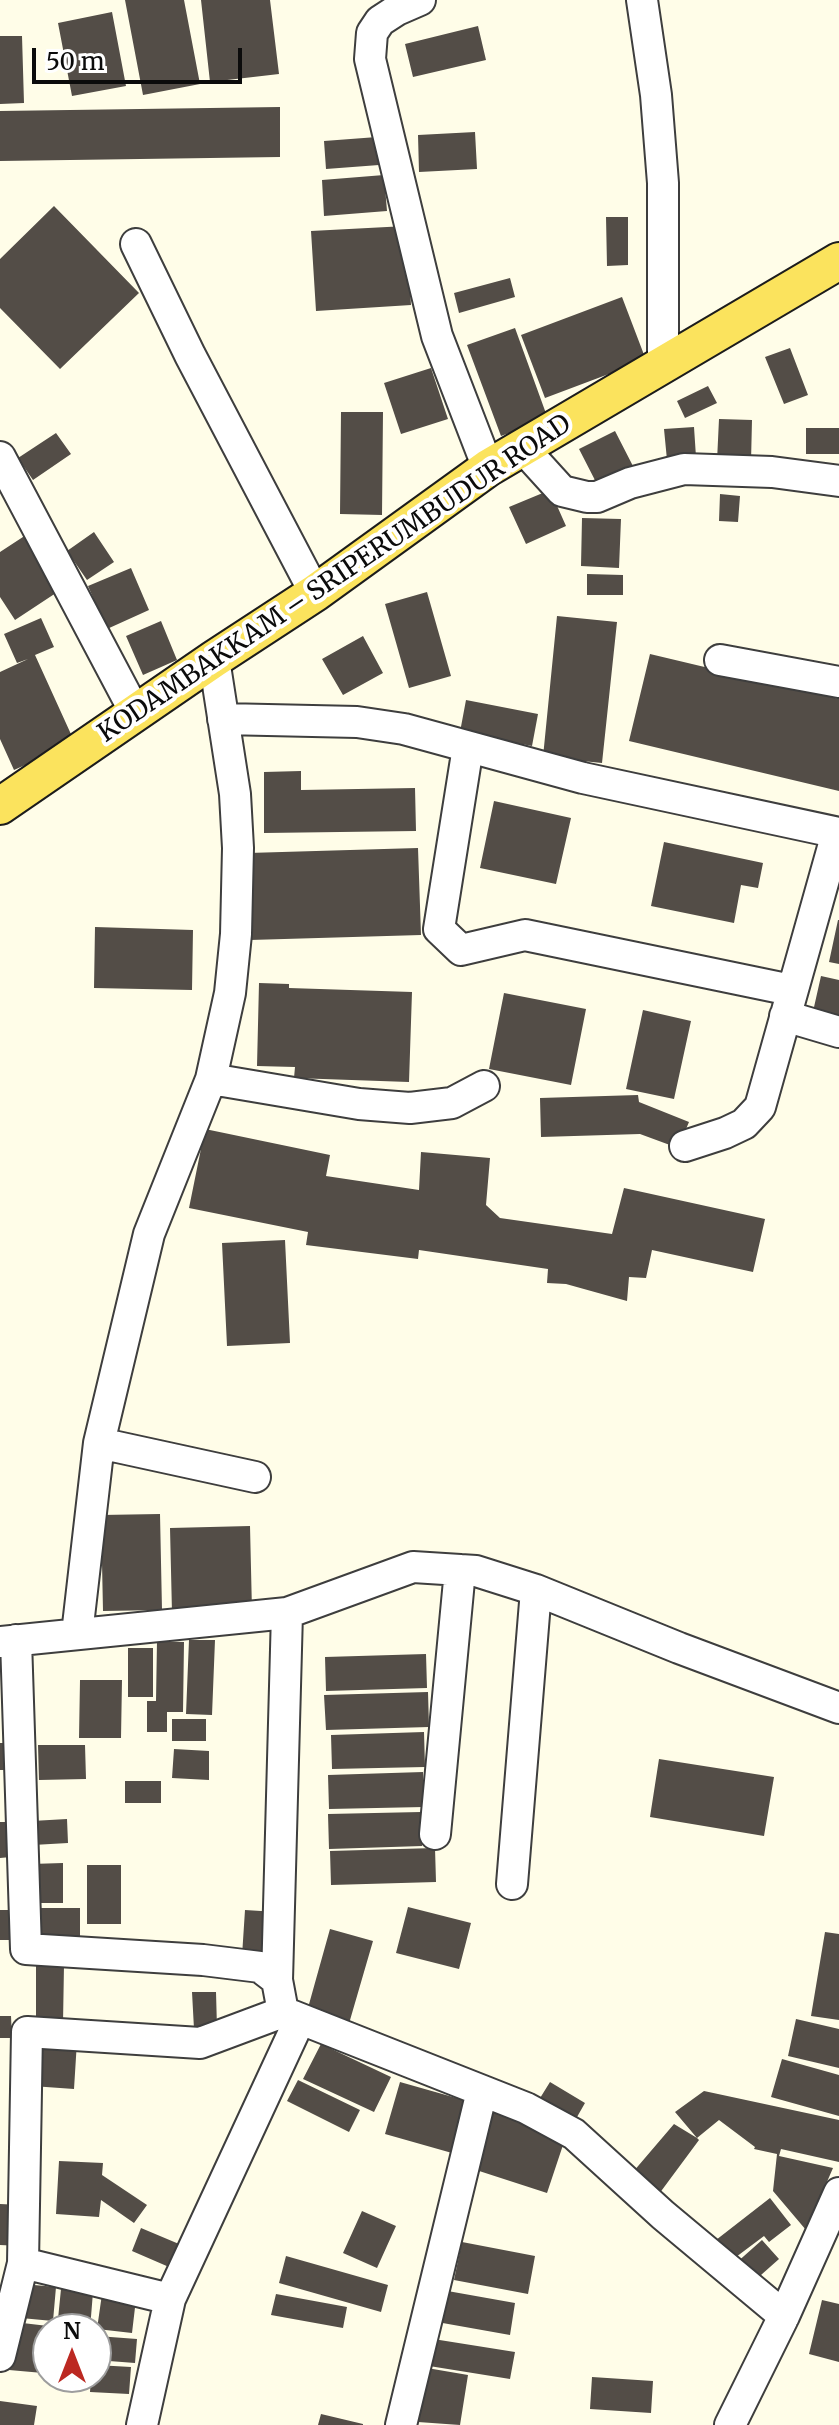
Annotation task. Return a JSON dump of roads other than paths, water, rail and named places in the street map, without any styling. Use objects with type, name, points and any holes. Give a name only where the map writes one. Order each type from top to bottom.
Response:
[{"type":"main road","name":"KODAMBAKKAM – SRIPERUMBUDUR ROAD","points":[[0,806],[315,593],[488,468],[663,362],[839,261]]},
{"type":"street","points":[[420,0],[380,21],[372,33],[370,59],[437,336],[488,468]]},
{"type":"street","points":[[642,0],[656,95],[663,183],[663,362]]},
{"type":"street","points":[[136,244],[190,355],[315,593]]},
{"type":"street","points":[[522,447],[562,491],[587,497],[597,497],[630,483],[684,469],[772,472],[839,481]]},
{"type":"street","points":[[0,457],[136,714]]},
{"type":"street","points":[[77,1634],[99,1443],[149,1234],[211,1079],[230,993],[236,934],[238,848],[236,807],[214,659]]},
{"type":"street","points":[[720,660],[839,682]]},
{"type":"street","points":[[223,719],[357,722],[404,729],[583,778],[839,820],[760,1107],[744,1124],[685,1146]]},
{"type":"street","points":[[468,747],[439,929],[461,950],[525,935],[788,1003],[839,1032]]},
{"type":"street","points":[[211,1079],[359,1104],[410,1108],[452,1103],[484,1086]]},
{"type":"street","points":[[99,1443],[255,1477]]},
{"type":"street","points":[[277,1980],[260,1967],[232,1963],[26,1949],[8,1641],[287,1613],[413,1567],[476,1571],[536,1590],[839,1708]]},
{"type":"street","points":[[435,1834],[460,1570]]},
{"type":"street","points":[[512,1884],[536,1590]]},
{"type":"street","points":[[142,2425],[170,2299],[292,2016],[277,1980],[287,1613]]},
{"type":"street","points":[[0,2356],[23,2263],[27,2032],[200,2043],[292,2016],[526,2108],[574,2134],[663,2215],[784,2316]]},
{"type":"street","points":[[401,2425],[482,2091]]},
{"type":"street","points":[[730,2425],[784,2316],[839,2193]]},
{"type":"street","points":[[23,2263],[170,2299]]}]
